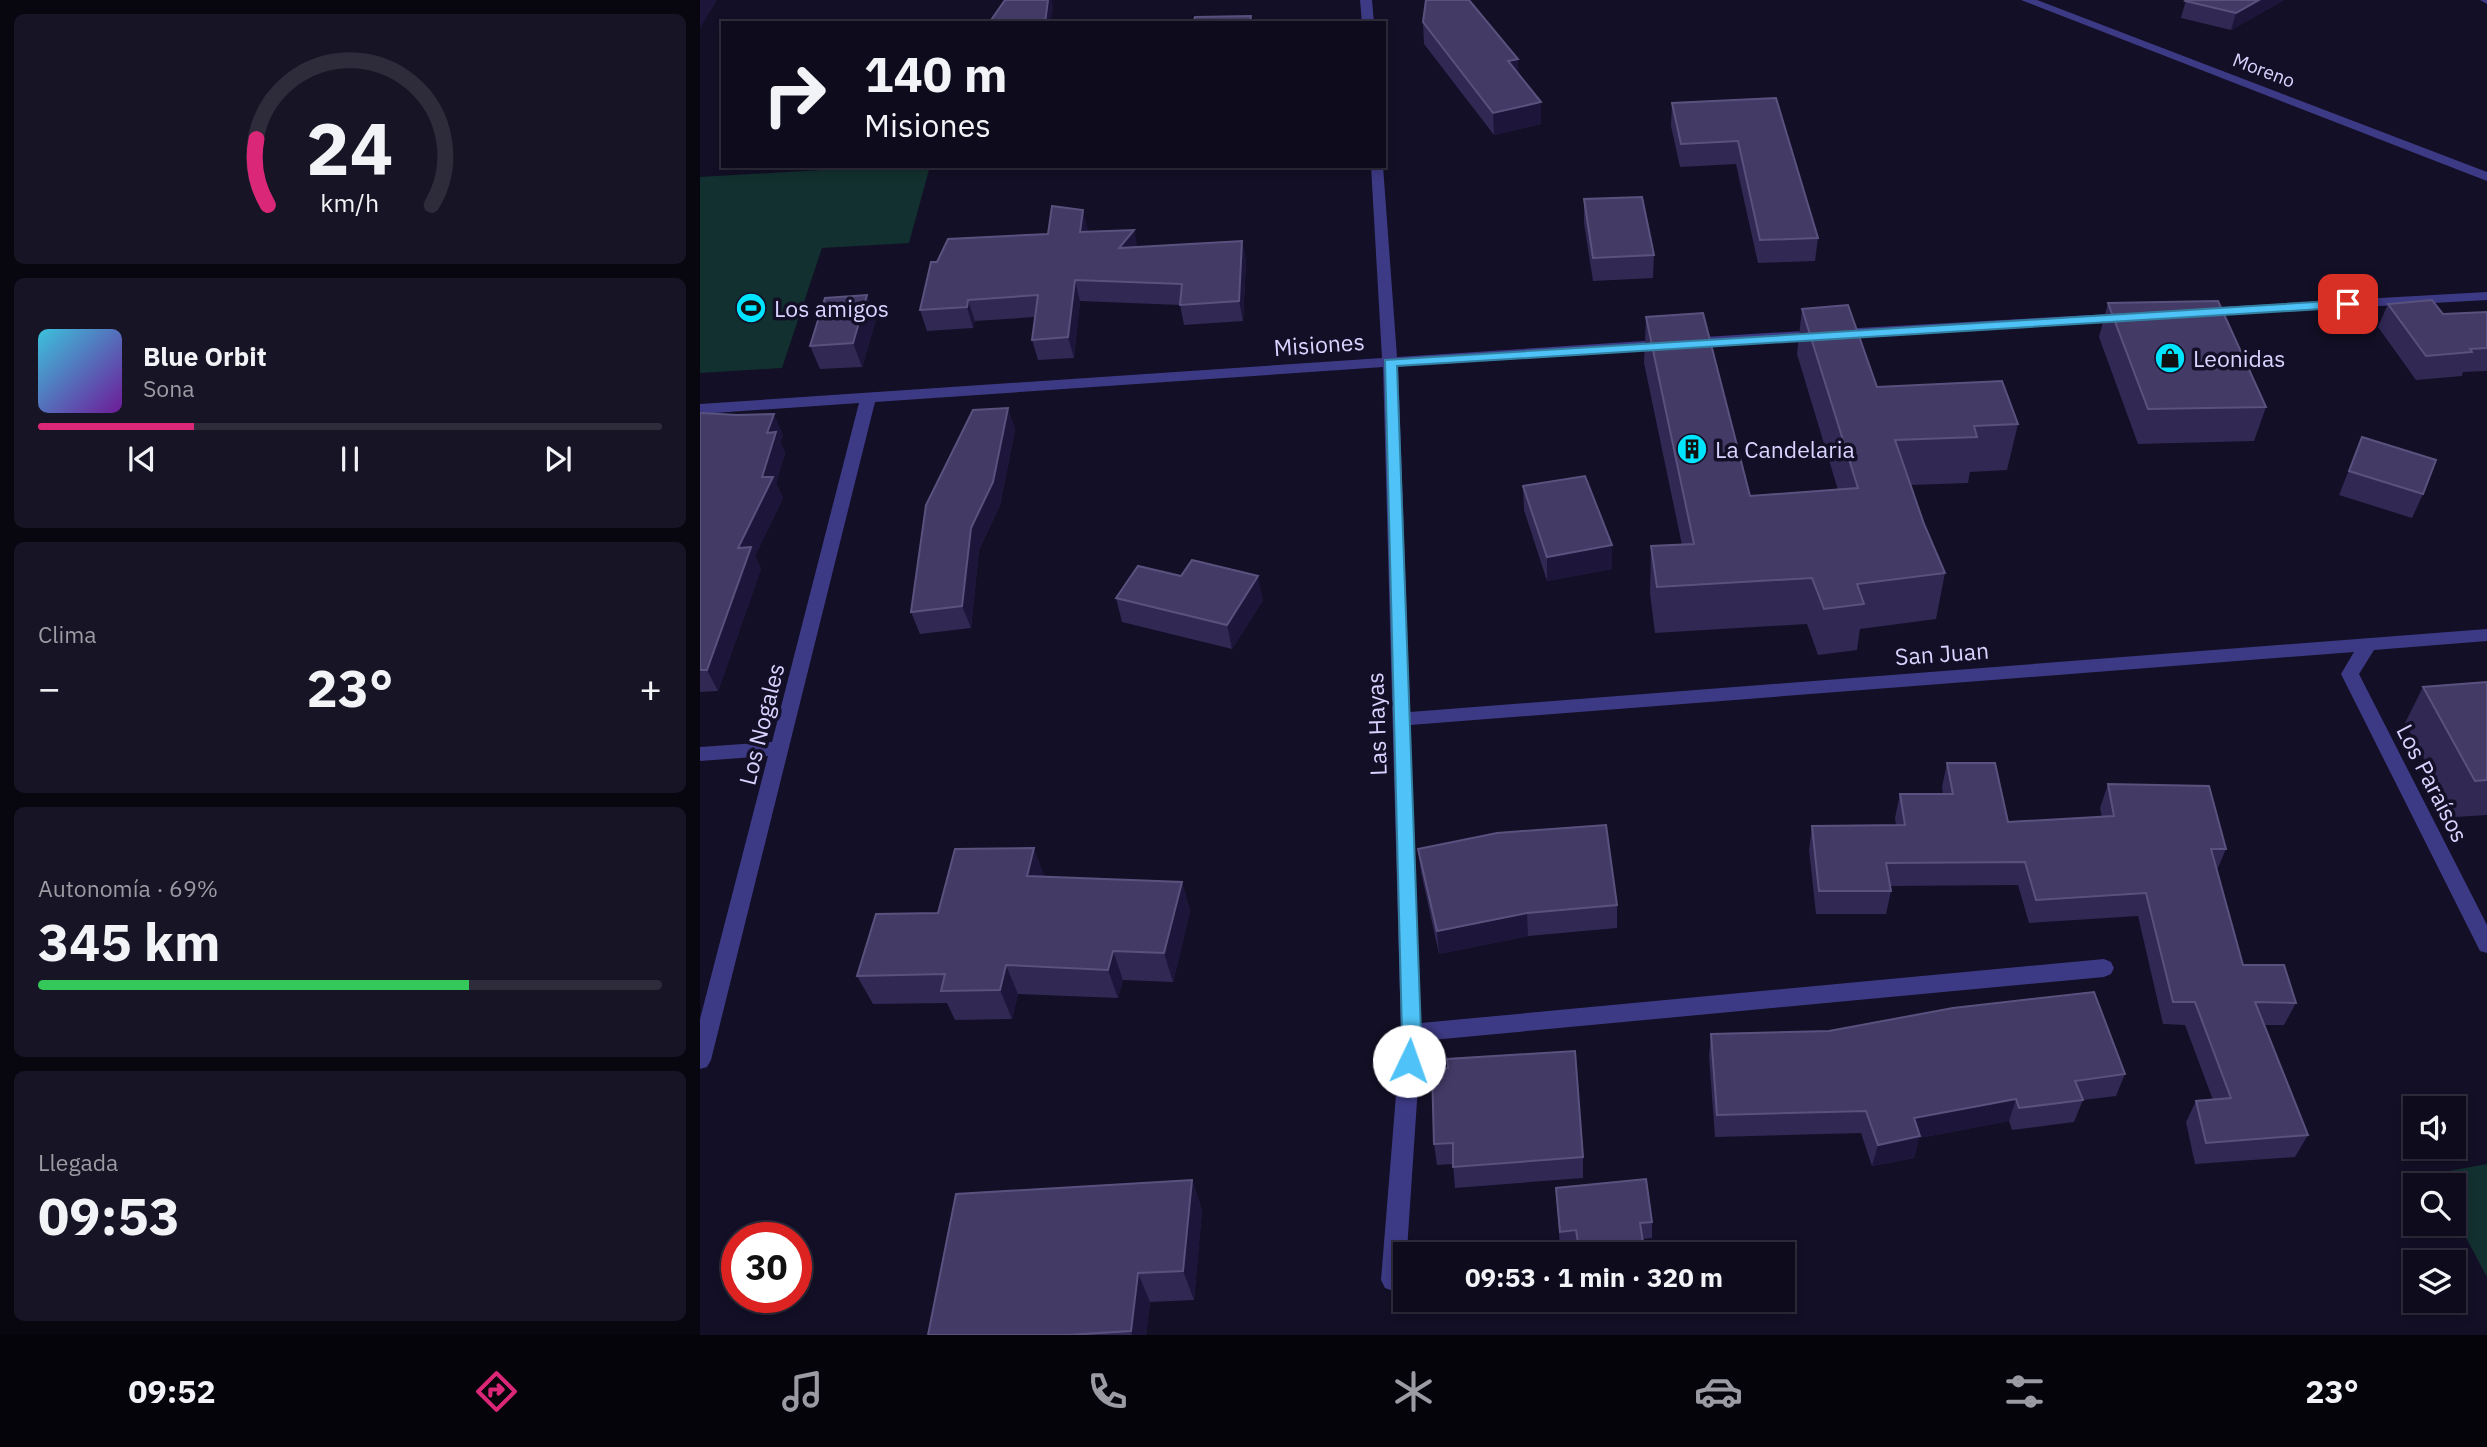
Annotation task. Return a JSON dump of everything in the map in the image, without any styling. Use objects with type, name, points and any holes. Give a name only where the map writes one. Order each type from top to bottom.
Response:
[{"type":"street","points":[[1366,0],[1368,21]]},
{"type":"street","name":"Moreno","points":[[2027,0],[2487,177]]},
{"type":"street","name":"Las Hayas","points":[[1377,168],[1390,362],[1411,1033],[1396,1242]]},
{"type":"street","points":[[2182,313],[2487,296]]},
{"type":"street","name":"Misiones","points":[[700,409],[1390,362],[2141,316]]},
{"type":"street","name":"Los Nogales","points":[[700,1060],[781,748],[867,398]]},
{"type":"street","name":"San Juan","points":[[1401,719],[2487,635]]},
{"type":"street","name":"Los Paraísos","points":[[2369,644],[2350,674],[2487,945]]},
{"type":"street","points":[[700,754],[781,748]]},
{"type":"street","points":[[1411,1033],[2104,968]]},
{"type":"green space","name":"Los amigos","points":[[855,168],[929,168],[909,243],[822,248],[782,368],[700,373],[700,177]]},
{"type":"green space","points":[[2487,1164],[2487,1277],[2465,1236],[2466,1173],[2438,1173]]},
{"type":"building","points":[[1005,0],[1048,0],[1045,21],[990,21]]},
{"type":"building","points":[[1426,0],[1469,0],[1518,59],[1508,61],[1541,102],[1493,113],[1423,22]]},
{"type":"building","points":[[2186,0],[2259,0],[2236,13]]},
{"type":"building","points":[[1251,16],[1250,21],[1194,21],[1195,17]]},
{"type":"building","points":[[1776,98],[1818,238],[1760,240],[1738,141],[1681,144],[1672,103]]},
{"type":"building","points":[[1642,197],[1654,255],[1593,258],[1584,199]]},
{"type":"building","points":[[1052,206],[1083,210],[1080,232],[1134,230],[1119,248],[1242,241],[1239,301],[1180,305],[1182,284],[1075,280],[1068,337],[1032,340],[1038,295],[968,300],[967,307],[920,310],[931,262],[937,262],[948,239],[1048,234]]},
{"type":"building","points":[[867,295],[853,343],[810,346],[825,298]]},
{"type":"building","points":[[2432,300],[2443,314],[2487,312],[2487,348],[2426,356],[2388,304]]},
{"type":"building","points":[[2218,301],[2266,407],[2148,409],[2108,303]]},
{"type":"building","points":[[1848,305],[1877,387],[2002,381],[2018,424],[1974,426],[1977,437],[1895,440],[1924,524],[1945,573],[1857,584],[1864,604],[1824,609],[1812,578],[1657,587],[1651,546],[1694,544],[1646,317],[1703,313],[1750,496],[1858,488],[1802,309]]},
{"type":"building","points":[[1008,408],[993,482],[971,528],[962,606],[911,612],[926,505],[973,410]]},
{"type":"building","points":[[700,413],[774,414],[767,433],[776,432],[762,477],[773,477],[738,548],[751,547],[707,670],[700,670]]},
{"type":"building","points":[[2362,437],[2436,460],[2423,494],[2349,471]]},
{"type":"building","points":[[1585,476],[1612,545],[1547,557],[1523,486]]},
{"type":"building","points":[[1192,560],[1258,576],[1227,625],[1116,598],[1138,566],[1181,576]]},
{"type":"building","points":[[2487,682],[2487,780],[2475,781],[2423,687]]},
{"type":"building","points":[[1947,763],[1995,763],[2008,822],[2114,816],[2108,784],[2209,786],[2226,849],[2211,849],[2243,965],[2284,965],[2296,1003],[2255,1002],[2308,1135],[2206,1143],[2196,1101],[2231,1098],[2195,1002],[2173,1002],[2146,893],[2036,900],[2025,862],[1886,863],[1891,891],[1819,891],[1812,826],[1905,825],[1900,794],[1953,794]]},
{"type":"building","points":[[1606,825],[1617,905],[1527,913],[1437,931],[1418,849],[1497,833]]},
{"type":"building","points":[[1034,848],[1027,876],[1182,882],[1164,953],[1113,951],[1108,970],[1006,965],[1000,990],[941,991],[945,974],[857,976],[876,914],[938,913],[955,849]]},
{"type":"building","points":[[2094,992],[2125,1074],[2075,1081],[2083,1100],[2019,1108],[2016,1099],[1914,1118],[1920,1136],[1878,1145],[1866,1111],[1717,1115],[1711,1034],[1829,1031],[1953,1008]]},
{"type":"building","points":[[1575,1051],[1583,1157],[1453,1167],[1453,1143],[1434,1144],[1432,1070],[1448,1068],[1447,1059]]},
{"type":"building","points":[[1646,1179],[1652,1222],[1640,1223],[1643,1242],[1578,1242],[1576,1230],[1560,1232],[1556,1188]]},
{"type":"building","points":[[1192,1180],[1183,1271],[1138,1273],[1131,1331],[1068,1335],[928,1335],[956,1194]]},
{"type":"place","name":"Los amigos","points":[[751,308]]},
{"type":"place","name":"Leonidas","points":[[2170,358]]},
{"type":"place","name":"La Candelaria","points":[[1692,449]]},
{"type":"route","points":[[1409,1061],[1411,1033],[1390,362],[1767,337],[2348,304]]}]
